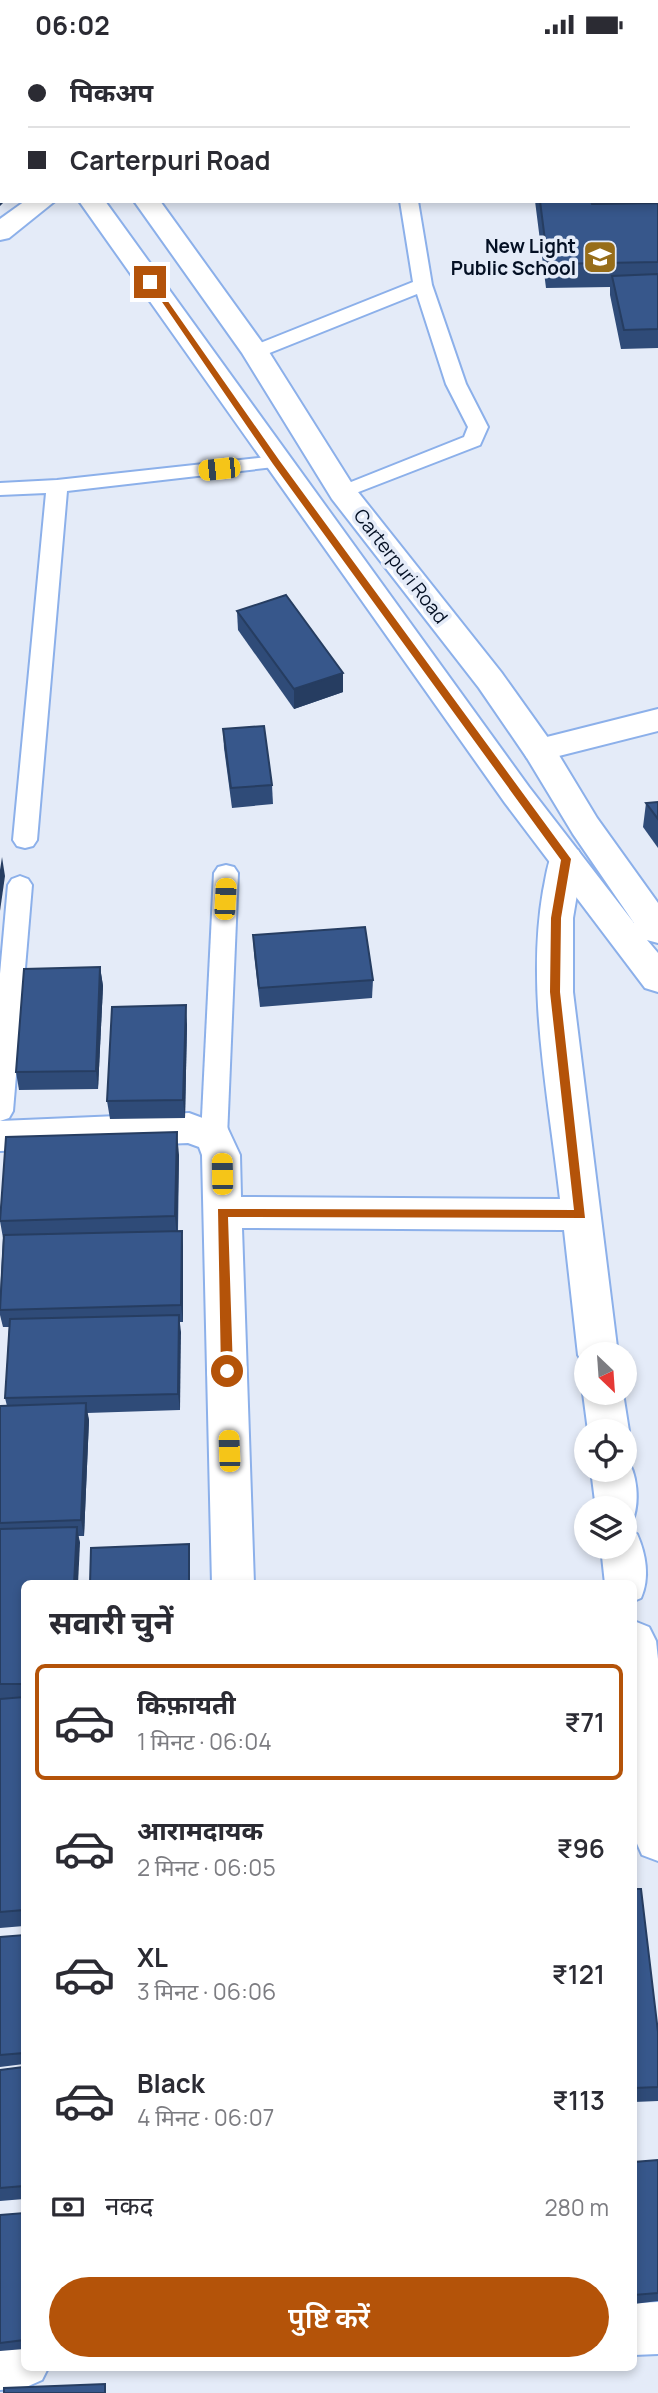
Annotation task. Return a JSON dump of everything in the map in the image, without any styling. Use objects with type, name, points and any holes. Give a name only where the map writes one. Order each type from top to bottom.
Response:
[{"type":"main road","points":[[0,232],[38,203]]},
{"type":"main road","name":"Carterpuri Road","points":[[93,203],[276,462],[566,859],[658,979]]},
{"type":"main road","name":"Carterpuri Road","points":[[148,203],[255,352],[343,492],[482,670],[539,750],[585,826],[658,930]]},
{"type":"main road","points":[[539,750],[658,720]]},
{"type":"main road","points":[[566,859],[556,918],[555,992],[596,1342]]},
{"type":"main road","points":[[0,1136],[189,1128],[214,1137],[221,1155],[233,1580]]},
{"type":"main road","points":[[222,1212],[581,1215]]},
{"type":"main road","points":[[623,1559],[626,1580]]},
{"type":"main road","points":[[637,1666],[658,1839]]},
{"type":"main road","points":[[637,2329],[658,2327]]},
{"type":"main road","points":[[0,2364],[21,2362]]},
{"type":"lane","points":[[343,492],[455,450],[473,441],[478,428],[456,384],[423,285],[409,203]]},
{"type":"lane","points":[[255,352],[423,285]]},
{"type":"lane","points":[[0,489],[57,486],[276,462]]},
{"type":"lane","points":[[25,840],[57,486]]},
{"type":"lane","points":[[214,1137],[226,873]]},
{"type":"lane","points":[[0,1111],[20,885]]},
{"type":"building","name":"New Light Public School","points":[[540,203],[658,203],[658,262],[548,264]]},
{"type":"building","points":[[658,274],[658,329],[624,330],[612,276]]},
{"type":"building","points":[[286,595],[343,673],[294,689],[237,611]]},
{"type":"building","points":[[264,726],[272,785],[231,788],[223,729]]},
{"type":"building","points":[[658,802],[658,819],[646,803]]},
{"type":"building","points":[[365,927],[373,980],[259,988],[253,935]]},
{"type":"building","points":[[100,967],[96,1071],[16,1072],[24,969]]},
{"type":"building","points":[[186,1005],[183,1100],[107,1101],[112,1007]]},
{"type":"building","points":[[177,1132],[175,1216],[0,1221],[6,1137]]},
{"type":"building","points":[[182,1231],[181,1305],[0,1310],[4,1235]]},
{"type":"building","points":[[179,1315],[178,1394],[5,1398],[10,1319]]},
{"type":"building","points":[[86,1403],[81,1520],[0,1523],[0,1406]]},
{"type":"building","points":[[77,1527],[74,1580],[21,1580],[21,1684],[0,1684],[0,1529]]},
{"type":"building","points":[[189,1544],[189,1580],[90,1580],[91,1548]]},
{"type":"building","points":[[21,1697],[21,1910],[0,1912],[0,1699]]},
{"type":"building","points":[[637,1889],[641,1889],[658,2032],[658,2087],[637,2088]]},
{"type":"building","points":[[21,1935],[21,2053],[0,2055],[0,1937]]},
{"type":"building","points":[[21,2067],[21,2186],[0,2188],[0,2070]]},
{"type":"building","points":[[658,2160],[658,2293],[637,2295],[637,2162]]},
{"type":"building","points":[[21,2213],[21,2340],[0,2343],[0,2215]]},
{"type":"building","points":[[105,2384],[105,2393],[4,2393],[4,2388]]},
{"type":"place","name":"New Light Public School","points":[[600,257]]},
{"type":"route","points":[[150,282],[276,462],[566,859],[556,918],[555,992],[581,1215],[222,1212],[227,1371]]}]
